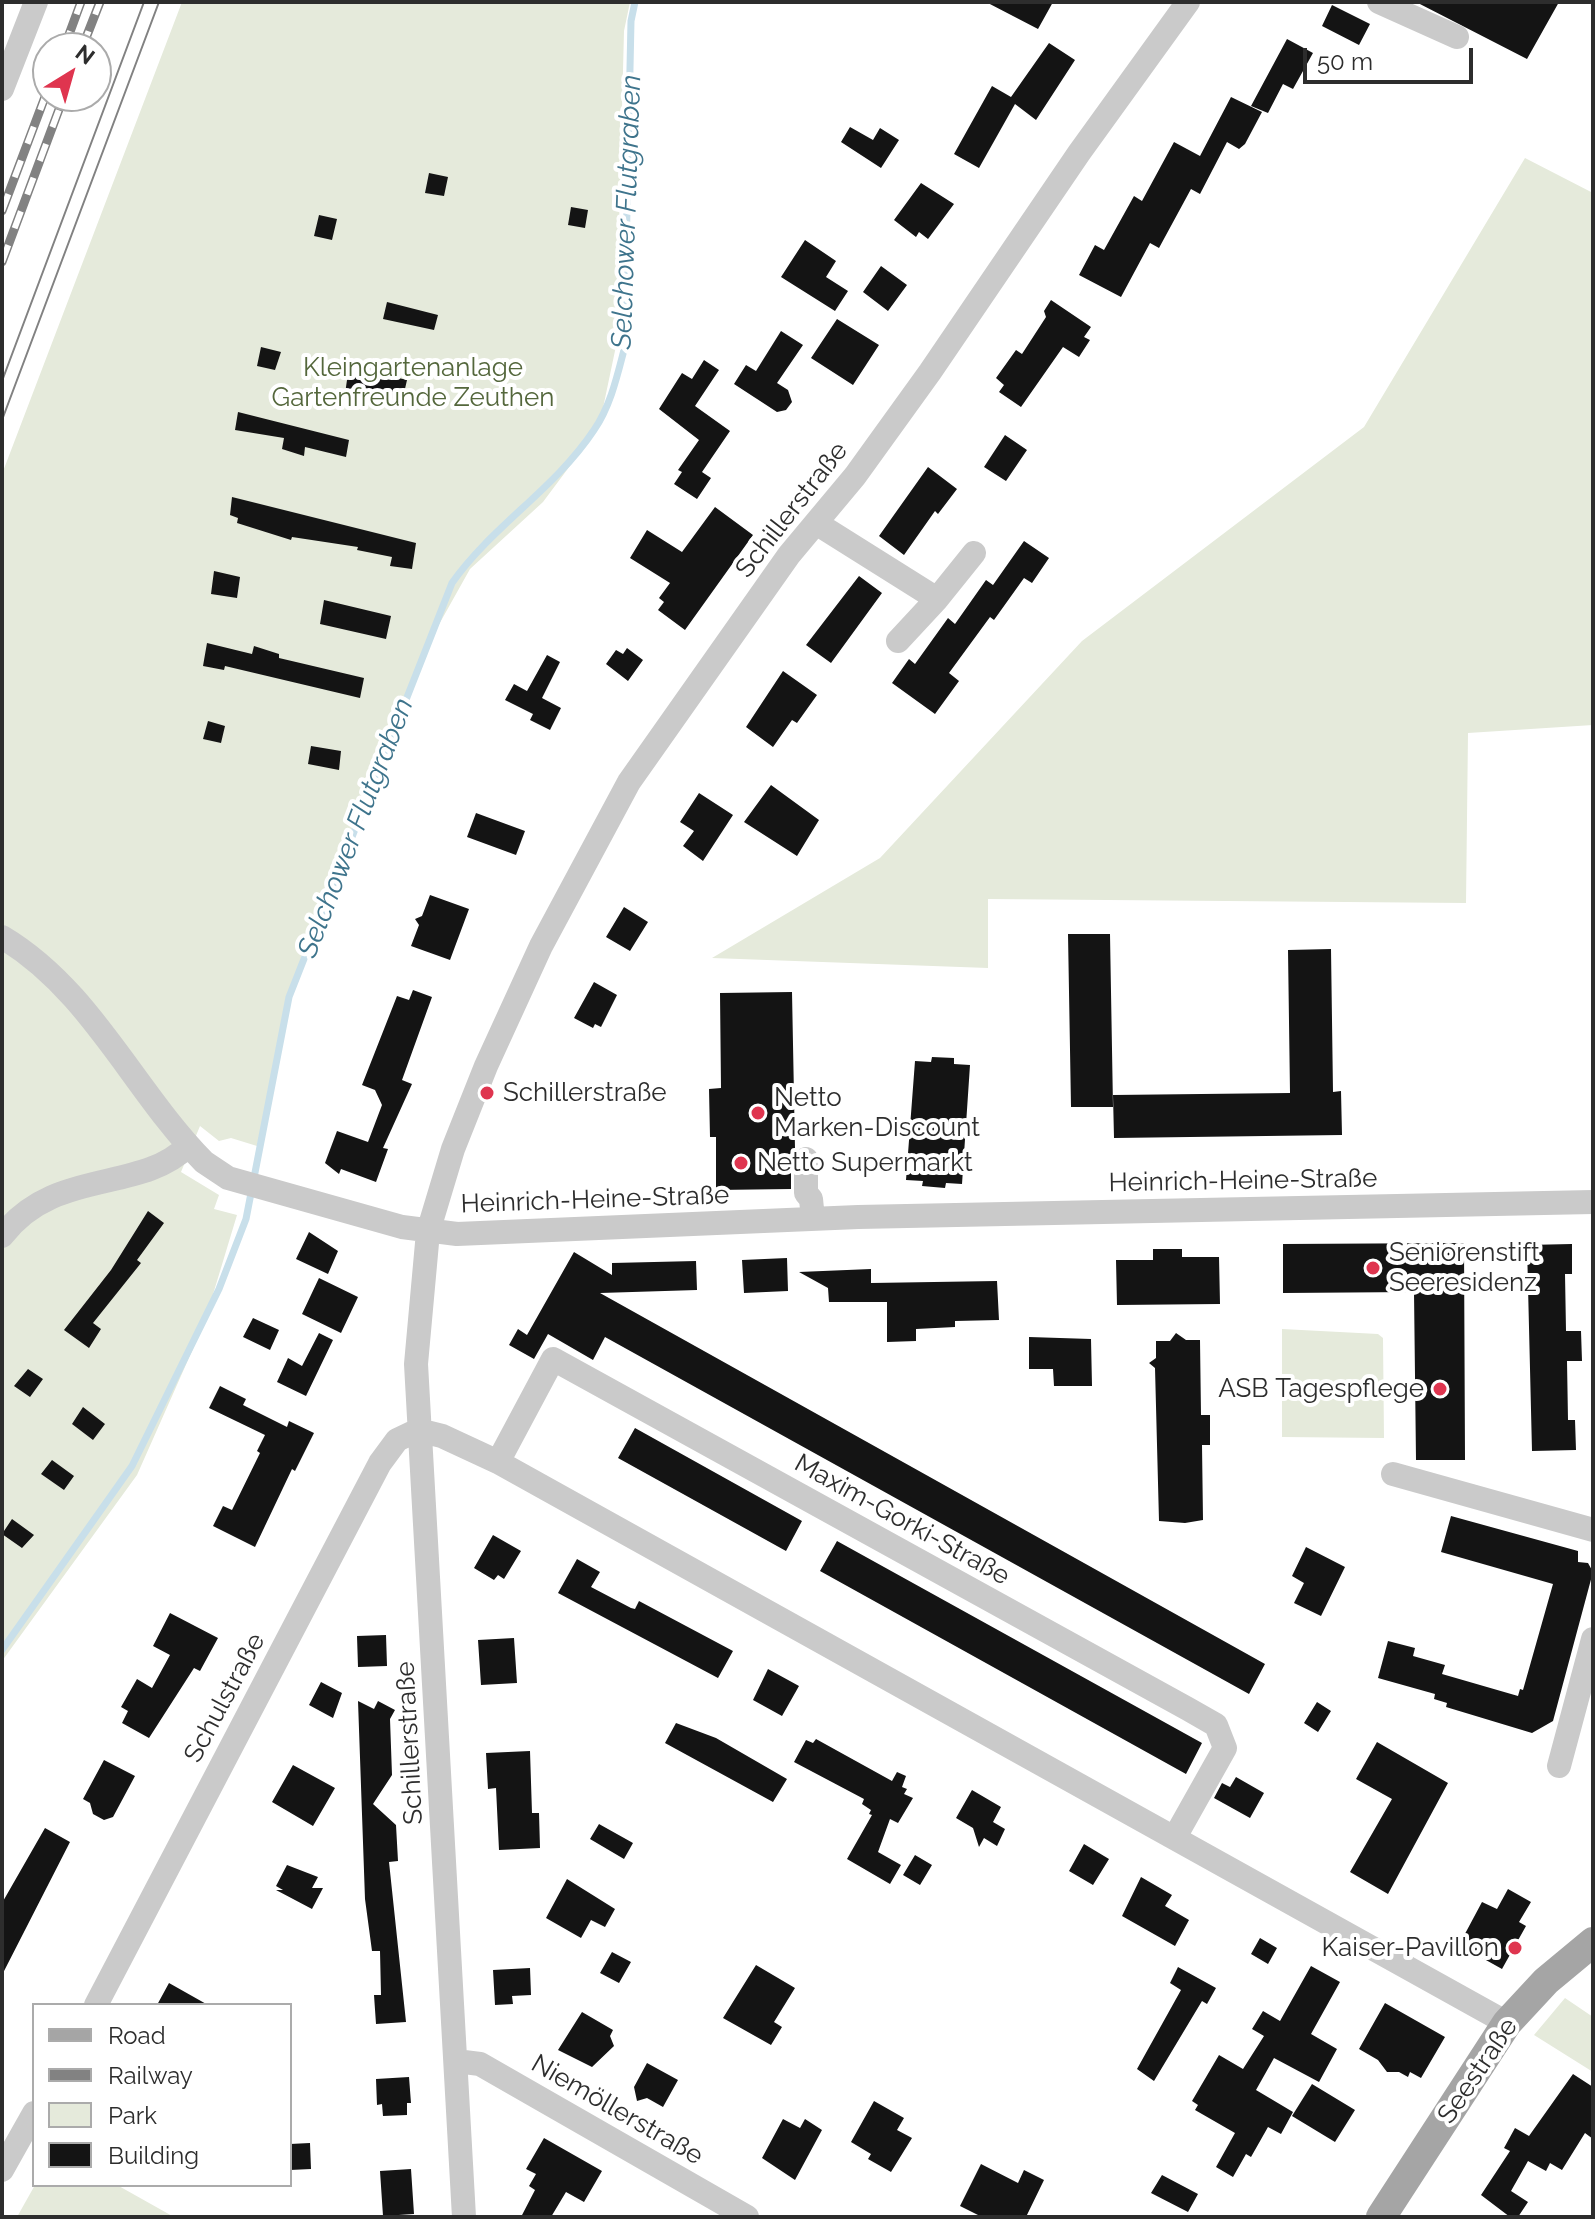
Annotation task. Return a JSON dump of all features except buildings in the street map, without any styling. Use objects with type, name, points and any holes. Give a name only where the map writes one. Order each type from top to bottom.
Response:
[{"type":"main road","name":"Seestraße","points":[[1381,2217],[1507,2023],[1546,1981],[1593,1942]]},
{"type":"street","points":[[2,89],[36,2]]},
{"type":"street","name":"Schillerstraße","points":[[464,2217],[416,1364],[428,1232],[453,1149],[486,1066],[541,946],[629,782],[816,523],[855,476],[930,372],[1079,153],[1188,2]]},
{"type":"street","points":[[1379,2],[1457,37]]},
{"type":"street","points":[[816,523],[937,599]]},
{"type":"street","points":[[898,641],[974,553]]},
{"type":"street","name":"Heinrich-Heine-Straße","points":[[2,937],[27,952],[76,999],[188,1146],[228,1178],[428,1232],[813,1219],[1593,1202]]},
{"type":"street","points":[[2,1236],[41,1200],[91,1182],[157,1167],[175,1158],[188,1146]]},
{"type":"street","points":[[806,1159],[806,1193],[811,1199],[813,1219]]},
{"type":"street","name":"Maxim-Gorki-Straße","points":[[498,1462],[553,1359],[1216,1725],[1225,1748],[1175,1837]]},
{"type":"street","points":[[418,1430],[442,1436],[498,1462],[1507,2023]]},
{"type":"street","name":"Schulstraße","points":[[97,2003],[380,1463],[397,1440],[418,1430]]},
{"type":"street","points":[[1393,1474],[1593,1530]]},
{"type":"street","points":[[1559,1766],[1593,1639]]},
{"type":"street","name":"Niemöllerstraße","points":[[456,2061],[480,2064],[747,2217]]},
{"type":"street","points":[[2,2170],[32,2117]]},
{"type":"green space","name":"Kleingartenanlage Gartenfreunde Zeuthen","points":[[182,2],[630,2],[624,31],[616,346],[599,427],[543,502],[470,569],[428,644],[301,958],[257,1146],[231,1138],[219,1141],[200,1126],[181,1172],[219,1195],[214,1209],[237,1215],[204,1324],[137,1475],[2,1661],[2,474]]},
{"type":"green space","points":[[1525,158],[1593,193],[1593,725],[1468,733],[1466,903],[988,899],[988,968],[712,958],[880,858],[1082,641],[1364,427]]},
{"type":"green space","points":[[1282,1329],[1378,1334],[1383,1338],[1384,1438],[1282,1437]]},
{"type":"green space","points":[[1565,1998],[1593,2017],[1593,2072],[1534,2035]]},
{"type":"green space","points":[[34,2187],[121,2187],[174,2217],[17,2217]]},
{"type":"waterway","name":"Selchower Flutgraben","points":[[2,1650],[132,1466],[219,1289],[246,1219],[289,997],[452,583],[486,543],[561,471],[600,421],[609,402],[624,350],[631,21],[635,2]]},
{"type":"tram line","points":[[2,381],[144,2]]},
{"type":"tram line","points":[[2,420],[159,2]]},
{"type":"railway","points":[[70,32],[81,2]]},
{"type":"railway","points":[[88,32],[100,2]]},
{"type":"railway","points":[[2,211],[39,112]]},
{"type":"railway","points":[[2,262],[58,112]]},
{"type":"place","name":"Schillerstraße","points":[[487,1093]]},
{"type":"place","name":"Netto Marken-Discount","points":[[758,1113]]},
{"type":"place","name":"Netto Supermarkt","points":[[741,1163]]},
{"type":"place","name":"Seniorenstift Seeresidenz","points":[[1373,1268]]},
{"type":"place","name":"ASB Tagespflege","points":[[1440,1389]]},
{"type":"place","name":"Kaiser-Pavillon","points":[[1515,1948]]}]
